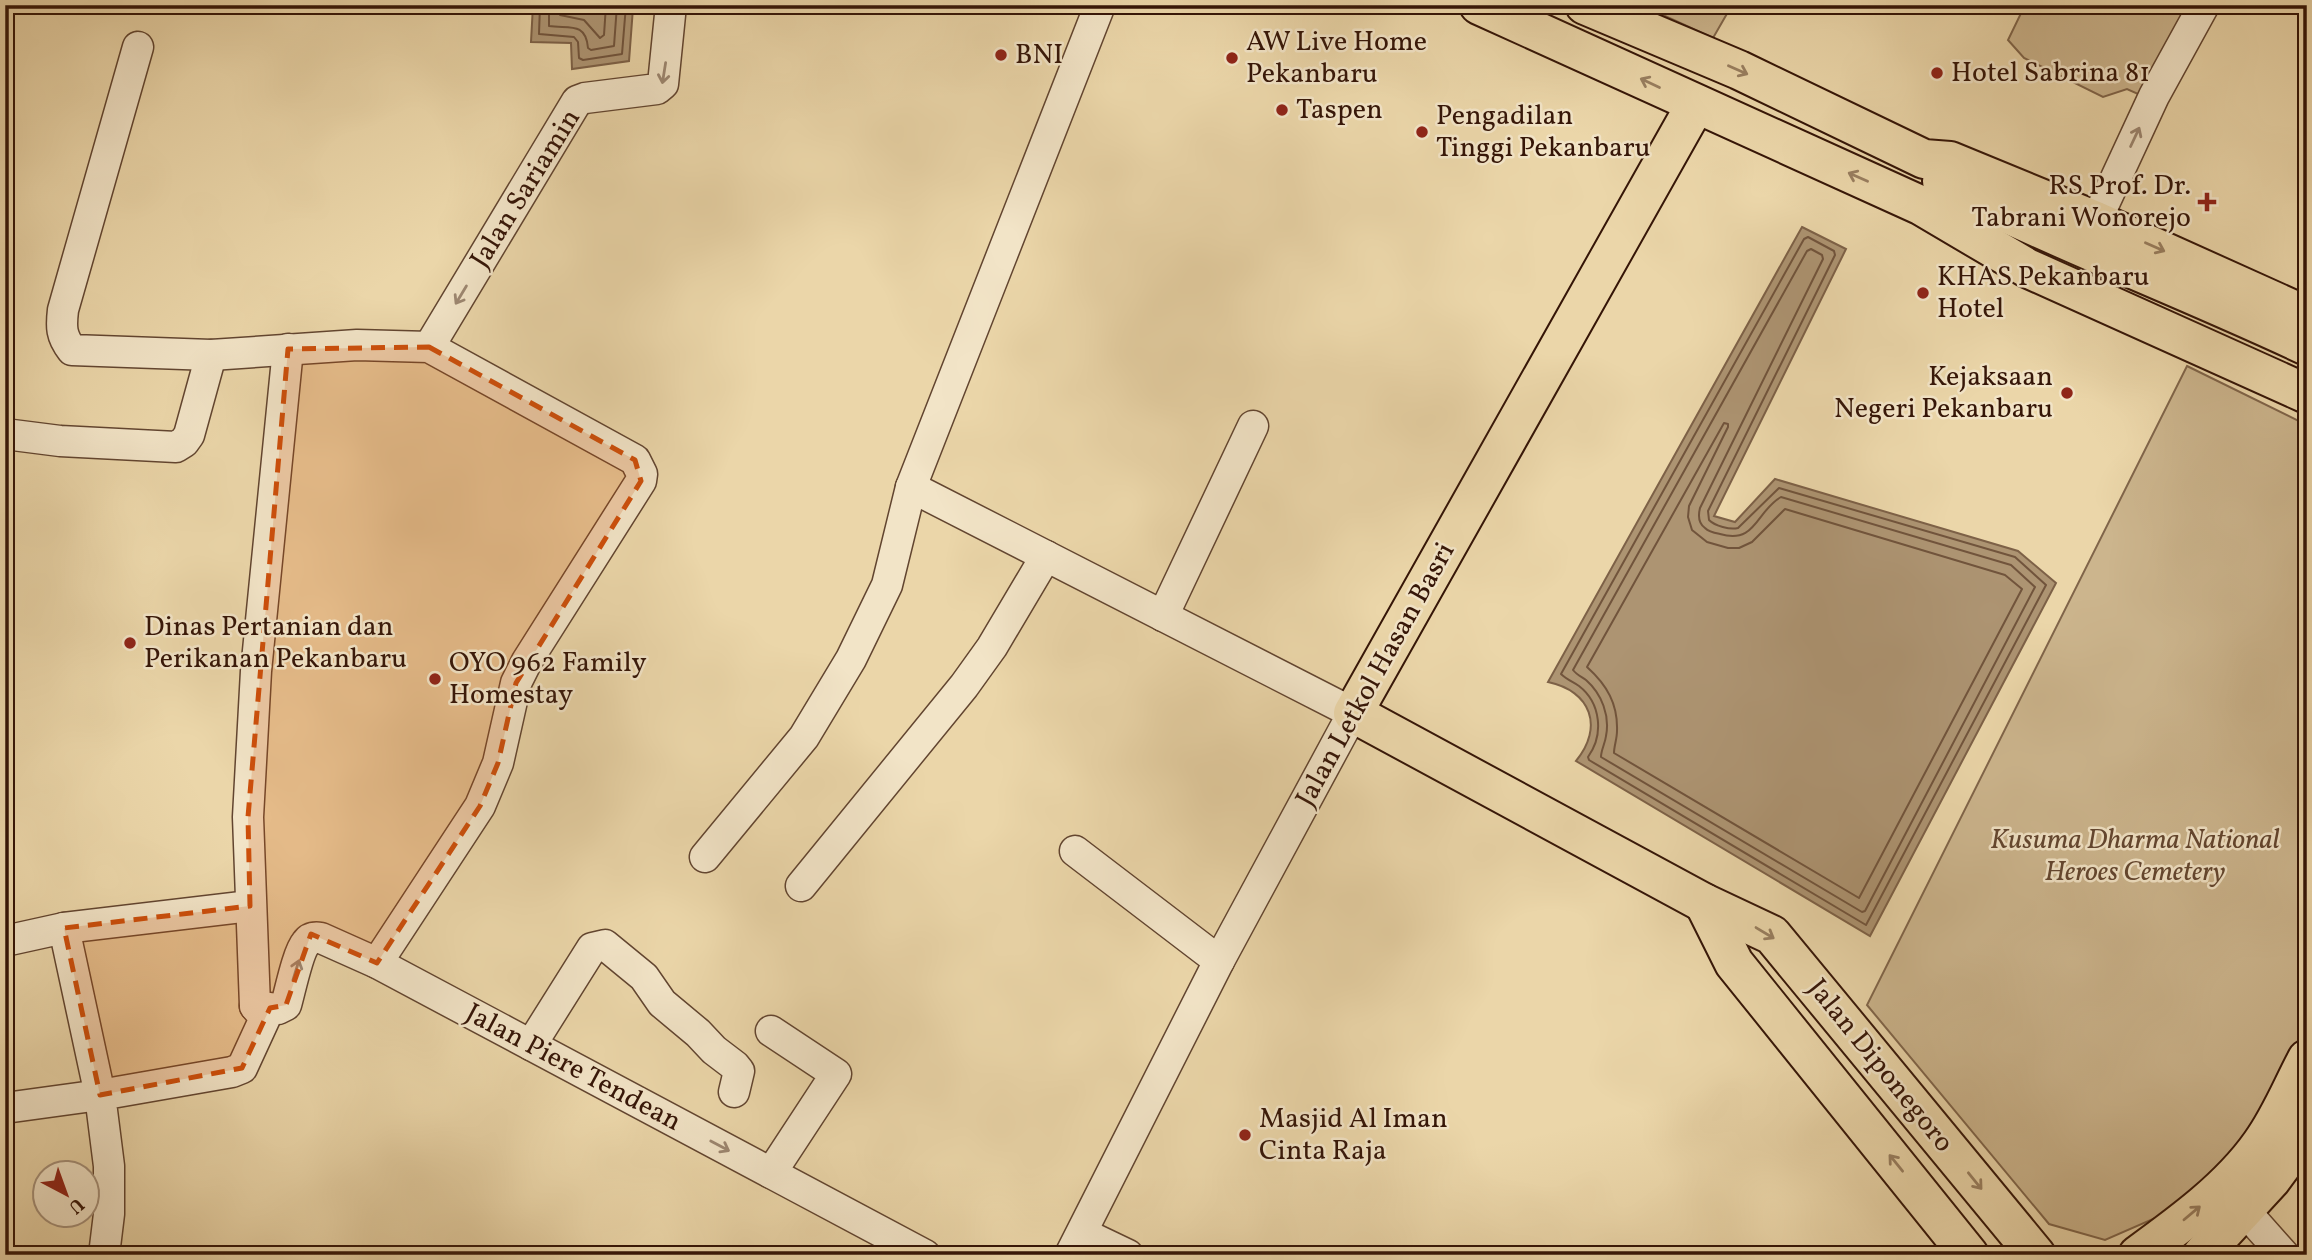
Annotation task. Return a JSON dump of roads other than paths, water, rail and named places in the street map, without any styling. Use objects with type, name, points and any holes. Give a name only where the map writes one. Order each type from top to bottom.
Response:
[{"type":"main road","points":[[1479,5],[1920,205],[2026,268],[2307,394]]},
{"type":"main road","points":[[1585,5],[1739,70],[1924,159],[1946,185],[2307,346]]},
{"type":"main road","name":"Jalan Letkol Hasan Basri","points":[[1353,713],[1696,104]]},
{"type":"main road","points":[[1920,205],[2076,241],[2307,316]]},
{"type":"main road","points":[[2076,241],[2307,372]]},
{"type":"main road","name":"Jalan Diponegoro","points":[[1353,713],[1704,903],[1772,935],[2036,1255]]},
{"type":"main road","name":"Jalan Diponegoro","points":[[1704,903],[1734,963],[1969,1255]]},
{"type":"main road","points":[[2138,1255],[2189,1215],[2249,1159],[2272,1127],[2307,1059]]},
{"type":"main road","points":[[2202,1255],[2279,1171],[2307,1131]]},
{"type":"street","name":"Jalan Sariamin","points":[[429,347],[578,101],[657,89],[663,84],[671,5]]},
{"type":"street","points":[[705,857],[804,737],[851,659],[887,585],[911,487],[1100,5]]},
{"type":"street","points":[[2076,241],[2204,5]]},
{"type":"street","points":[[138,47],[62,310],[61,328],[64,339],[72,349],[211,355],[356,345],[429,347],[635,460],[642,474],[516,683],[498,763],[480,806],[377,963]]},
{"type":"street","points":[[5,1108],[232,1072],[242,1068],[265,1018],[255,1006],[248,817],[256,671],[288,349]]},
{"type":"street","points":[[5,434],[60,441],[176,447],[189,435],[211,355]]},
{"type":"street","points":[[1163,616],[1253,426]]},
{"type":"street","points":[[911,487],[1353,713]]},
{"type":"street","points":[[801,886],[964,686],[992,647],[1046,556]]},
{"type":"street","name":"Jalan Letkol Hasan Basri","points":[[1076,1244],[1219,961],[1353,713]]},
{"type":"street","points":[[1075,850],[1219,961]]},
{"type":"street","points":[[5,941],[64,928],[250,906]]},
{"type":"street","points":[[64,928],[100,1095],[109,1166],[109,1214],[104,1255]]},
{"type":"street","name":"Jalan Piere Tendean","points":[[255,1006],[278,1009],[286,1004],[303,947],[311,938],[321,938],[377,963],[925,1255]]},
{"type":"street","points":[[531,1045],[592,948],[605,945],[644,977],[662,1003],[738,1068],[734,1092]]},
{"type":"street","points":[[771,1031],[836,1074],[771,1173]]},
{"type":"street","points":[[2244,1210],[2284,1255]]},
{"type":"street","points":[[1076,1244],[1128,1255]]},
{"type":"water","points":[[533,5],[633,8],[629,61],[572,69],[571,43],[531,42]]},
{"type":"water","points":[[1802,227],[1846,249],[1714,516],[1735,522],[1775,479],[2018,551],[2056,583],[1870,936],[1576,761],[1589,736],[1589,712],[1574,693],[1548,682]]},
{"type":"place","name":"BNI","points":[[1001,55]]},
{"type":"place","name":"AW Live Home Pekanbaru","points":[[1232,58]]},
{"type":"place","name":"Hotel Sabrina 81","points":[[1937,73]]},
{"type":"place","name":"Taspen","points":[[1282,110]]},
{"type":"place","name":"Pengadilan Tinggi Pekanbaru","points":[[1422,132]]},
{"type":"place","name":"RS Prof. Dr. Tabrani Wonorejo","points":[[2207,202]]},
{"type":"place","name":"KHAS Pekanbaru Hotel","points":[[1923,293]]},
{"type":"place","name":"Kejaksaan Negeri Pekanbaru","points":[[2067,393]]},
{"type":"place","name":"Dinas Pertanian dan Perikanan Pekanbaru","points":[[130,643]]},
{"type":"place","name":"OYO 962 Family Homestay","points":[[435,679]]},
{"type":"place","name":"Masjid Al Iman Cinta Raja","points":[[1245,1135]]},
{"type":"park label","name":"Kusuma Dharma National Heroes Cemetery","points":[[2135,856]]}]
